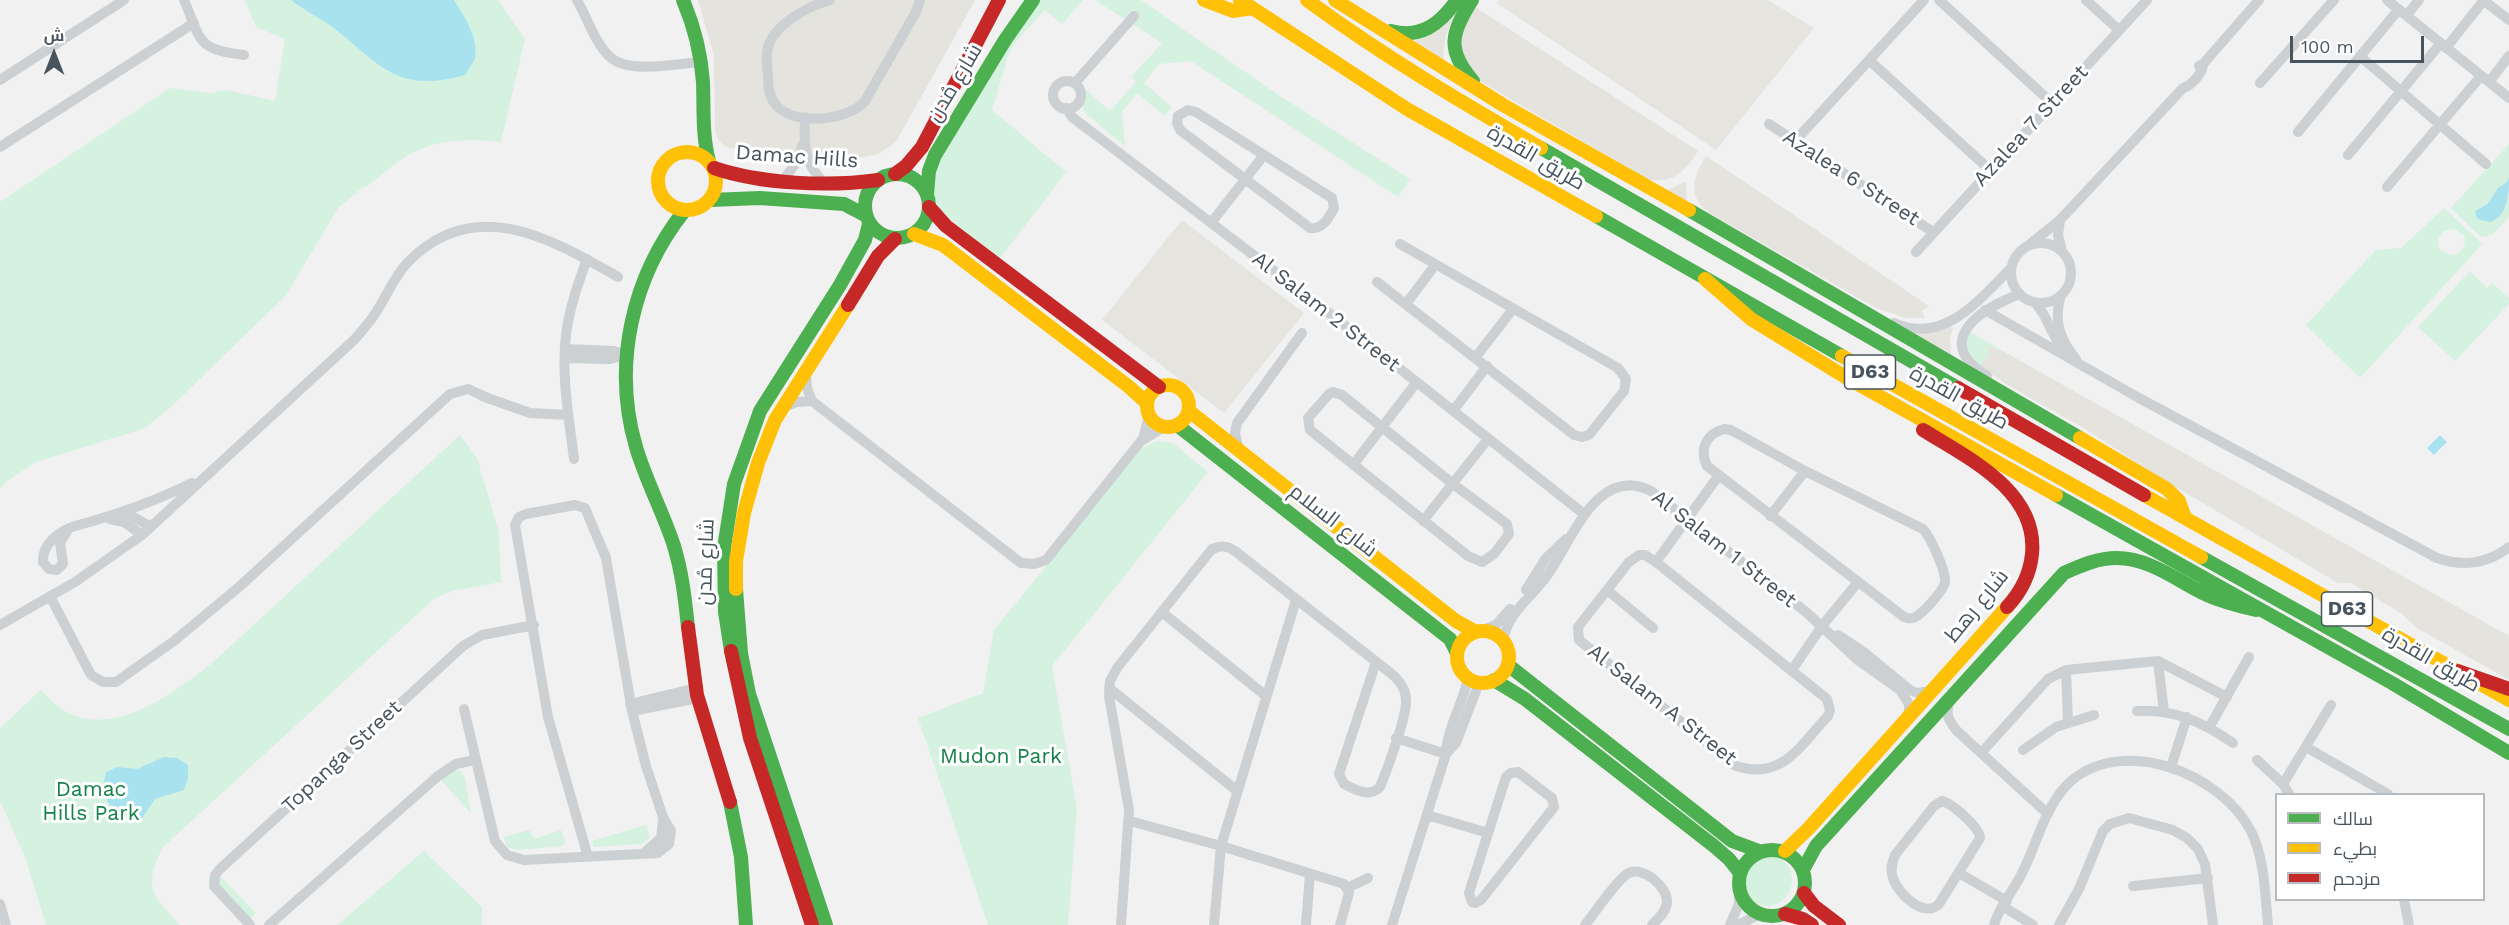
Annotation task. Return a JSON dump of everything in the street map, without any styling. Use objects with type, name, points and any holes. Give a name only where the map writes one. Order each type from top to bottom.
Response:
[{"type":"main road","points":[[664,200],[677,209],[699,208],[710,200],[717,178],[702,129],[703,96],[700,62],[693,24],[683,0]]},
{"type":"main road","name":"شارع مُدن","points":[[895,174],[906,166],[922,147],[999,0]]},
{"type":"main road","name":"شارع مُدن","points":[[928,200],[927,180],[931,163],[1009,33],[1033,0]]},
{"type":"main road","points":[[1204,0],[1228,12],[1240,13],[1246,4]]},
{"type":"main road","name":"طريق القدرة","points":[[1306,0],[1367,44],[1431,85],[2185,518],[2509,700]]},
{"type":"main road","points":[[1335,0],[1503,105],[2014,398],[2167,489],[2179,501],[2185,518]]},
{"type":"main road","points":[[1364,20],[1404,35],[1415,35],[1440,22],[1457,0]]},
{"type":"main road","points":[[1472,0],[1453,31],[1455,57],[1464,72],[1476,84],[1503,105]]},
{"type":"main road","name":"طريق القدرة","points":[[1246,4],[1407,109],[2085,494],[2358,643],[2509,729]]},
{"type":"main road","points":[[964,68],[983,79]]},
{"type":"main road","points":[[702,129],[678,152],[669,157],[658,172],[659,191],[664,200],[666,214],[664,234],[639,294],[627,355],[626,381],[631,430],[642,465],[673,541],[680,567],[697,693],[735,819],[741,855],[746,925]]},
{"type":"main road","points":[[678,152],[692,151],[712,164]]},
{"type":"main road","name":"Damac Hills","points":[[712,164],[729,174],[858,184],[878,180]]},
{"type":"main road","points":[[1148,409],[1153,391],[1166,385],[1179,388],[1188,398],[1189,411],[1186,417],[1170,426],[1157,425],[1148,409],[1128,386],[950,250],[934,240],[914,234],[895,238],[876,231],[867,220],[866,196],[872,185],[878,180],[895,174],[910,177],[923,187],[928,200],[946,226],[1159,387]]},
{"type":"main road","points":[[825,182],[823,194],[826,203]]},
{"type":"main road","name":"Damac Hills","points":[[710,200],[760,198],[826,203],[852,207],[867,220]]},
{"type":"main road","points":[[914,234],[925,221],[928,200]]},
{"type":"main road","points":[[664,234],[685,210]]},
{"type":"main road","name":"شارع مُدن","points":[[812,925],[737,694],[723,602],[724,545],[732,493],[756,419],[854,260],[865,240],[867,220]]},
{"type":"main road","name":"شارع مُدن","points":[[826,925],[749,694],[736,610],[736,561],[744,513],[766,441],[783,407],[806,374],[878,256],[895,238]]},
{"type":"main road","points":[[1705,279],[1751,319],[1877,395],[2262,610],[2508,752]]},
{"type":"main road","name":"شارع رهط","points":[[1785,851],[1809,828],[2017,596],[2027,580],[2032,561],[2034,542],[2030,523],[2023,505],[2011,490],[1898,414],[1877,395]]},
{"type":"main road","name":"شارع السلام","points":[[1189,411],[1456,621],[1478,632]]},
{"type":"main road","name":"شارع السلام","points":[[1170,426],[1450,639],[1457,653]]},
{"type":"main road","name":"شارع رهط","points":[[1803,870],[1816,846],[1951,696],[2064,573],[2081,563],[2100,558],[2120,557],[2139,560],[2225,603],[2262,610]]},
{"type":"main road","points":[[1494,680],[1508,665],[1509,652],[1503,641],[1489,632],[1478,632],[1466,637],[1457,653],[1458,665],[1474,680],[1494,680],[1525,699],[1714,846],[1740,873]]},
{"type":"main road","points":[[1508,665],[1732,841],[1760,851]]},
{"type":"main road","points":[[2458,671],[2509,689]]},
{"type":"main road","points":[[1785,914],[1800,902],[1806,877],[1799,862],[1785,851],[1768,849],[1760,851],[1744,864],[1740,873],[1739,890],[1747,904],[1760,914],[1768,916],[1785,914],[1803,919],[1812,925]]},
{"type":"main road","points":[[1804,893],[1814,906],[1839,925]]},
{"type":"street","points":[[0,80],[124,0]]},
{"type":"street","points":[[184,0],[202,42],[214,51],[244,55]]},
{"type":"street","points":[[578,0],[604,50],[618,63],[642,66],[700,62]]},
{"type":"street","points":[[830,0],[806,10],[772,37],[767,51],[768,86],[772,99],[784,112],[823,118],[845,116],[862,105],[913,18],[920,0]]},
{"type":"street","points":[[1795,141],[1924,0]]},
{"type":"street","points":[[1940,0],[2052,103]]},
{"type":"street","points":[[2086,0],[2119,30]]},
{"type":"street","name":"Azalea 7 Street","points":[[1916,252],[2147,0]]},
{"type":"street","points":[[1859,309],[1869,310],[1904,327],[1918,330],[1933,329],[1962,314],[2012,268],[2017,255],[2060,220],[2183,88],[2184,81],[2203,64],[2259,0]]},
{"type":"street","points":[[2260,83],[2334,0]]},
{"type":"street","points":[[2387,0],[2509,98]]},
{"type":"street","points":[[2298,132],[2361,57],[2403,12],[2419,0]]},
{"type":"street","points":[[2348,156],[2401,92],[2483,0],[2509,20]]},
{"type":"street","points":[[1075,83],[1134,16]]},
{"type":"street","points":[[0,147],[194,23]]},
{"type":"street","points":[[2387,186],[2441,125],[2509,56]]},
{"type":"street","points":[[2361,57],[2486,164]]},
{"type":"street","points":[[1869,60],[1990,171]]},
{"type":"street","points":[[1064,81],[1075,83],[1081,91],[1080,101],[1072,107],[1056,103],[1053,93],[1055,87],[1064,81]]},
{"type":"street","name":"Al Salam 2 Street","points":[[1072,107],[1072,117],[1584,514]]},
{"type":"street","points":[[1184,111],[1192,111],[1332,198],[1334,208],[1318,228],[1310,228],[1244,180],[1180,130],[1177,123],[1178,116],[1184,111]]},
{"type":"street","points":[[805,117],[809,164],[825,182]]},
{"type":"street","name":"Azalea 6 Street","points":[[1769,124],[1933,232]]},
{"type":"street","points":[[784,179],[797,162],[805,138]]},
{"type":"street","points":[[1211,223],[1264,155]]},
{"type":"street","points":[[2060,220],[2058,235],[2061,251],[2070,267],[2071,277],[2061,295],[2057,312],[2059,330],[2068,349],[2082,366]]},
{"type":"street","points":[[0,625],[75,582],[151,527],[354,340],[377,312],[408,262],[426,246],[463,230],[495,226],[519,229],[542,237],[618,276]]},
{"type":"street","points":[[1377,282],[1574,435],[1582,437],[1589,435],[1626,386],[1626,379],[1618,368],[1400,244]]},
{"type":"street","points":[[2030,246],[2046,244],[2061,251]]},
{"type":"street","points":[[574,459],[568,415],[565,353],[570,313],[587,259]]},
{"type":"street","points":[[1406,304],[1435,265]]},
{"type":"street","points":[[2012,268],[2014,286],[2020,294],[2035,302],[2044,303],[2061,295]]},
{"type":"street","points":[[2014,398],[2010,391],[1974,367],[1963,345],[1966,328],[1985,310],[2020,294]]},
{"type":"street","points":[[2035,302],[2066,357]]},
{"type":"street","points":[[1475,358],[1513,309]]},
{"type":"street","points":[[1985,310],[2082,366],[2432,555],[2457,561],[2473,560],[2488,557],[2509,546]]},
{"type":"street","points":[[1239,451],[1235,433],[1237,423],[1302,333]]},
{"type":"street","points":[[565,353],[610,359],[627,355]]},
{"type":"street","points":[[1453,411],[1487,366]]},
{"type":"street","points":[[806,374],[807,388],[812,401],[1021,563],[1034,564],[1046,560],[1141,441],[1170,426]]},
{"type":"street","points":[[1353,465],[1416,383]]},
{"type":"street","points":[[50,596],[83,662],[92,675],[103,682],[116,682],[174,641],[239,587],[450,394],[462,389],[474,391],[530,413],[568,415]]},
{"type":"street","points":[[1338,392],[1384,426],[1453,484],[1507,524],[1509,534],[1489,560],[1474,561],[1353,465],[1310,430],[1308,418],[1329,394],[1338,392]]},
{"type":"street","points":[[783,407],[797,402],[812,401]]},
{"type":"street","points":[[1141,441],[1148,409]]},
{"type":"street","points":[[1724,429],[1731,430],[1805,471],[1923,529],[1931,541],[1945,581],[1940,593],[1919,615],[1908,618],[1900,615],[1770,516],[1707,466],[1702,453],[1703,446],[1712,435],[1724,429]]},
{"type":"street","points":[[1423,521],[1488,439]]},
{"type":"street","points":[[1770,516],[1805,471]]},
{"type":"street","points":[[1656,562],[1719,475]]},
{"type":"street","points":[[69,528],[160,499],[203,478]]},
{"type":"street","name":"Al Salam 1 Street","points":[[1478,632],[1499,621],[1548,564],[1562,553],[1584,514],[1608,491],[1619,485],[1641,486],[1651,490],[1862,657],[1900,690],[1909,704],[1909,715]]},
{"type":"street","points":[[464,709],[474,760],[495,841],[507,855],[524,860],[588,857],[644,853],[662,838],[663,817],[631,707],[606,558],[588,512],[580,506],[535,512],[523,523],[517,537],[550,726],[588,857]]},
{"type":"street","points":[[125,512],[151,527]]},
{"type":"street","points":[[100,519],[124,522],[142,535]]},
{"type":"street","points":[[1121,925],[1130,821],[1109,688],[1117,668],[1212,549],[1220,546],[1235,551],[1376,662],[1400,682],[1405,691],[1406,701],[1396,738],[1382,782],[1377,791],[1367,794],[1344,784],[1339,774],[1376,662]]},
{"type":"street","name":"Al Salam A Street","points":[[1646,555],[1656,562],[1827,699],[1830,710],[1828,716],[1781,765],[1759,770],[1736,766],[1579,640],[1578,627],[1633,557],[1646,555]]},
{"type":"street","name":"Al Salam 1 Street","points":[[1503,641],[1507,623],[1546,577],[1548,564]]},
{"type":"street","points":[[1792,670],[1822,626],[1858,582]]},
{"type":"street","points":[[1607,590],[1653,628]]},
{"type":"street","points":[[1214,925],[1221,846],[1236,790],[1296,600]]},
{"type":"street","points":[[1163,613],[1266,696]]},
{"type":"street","name":"Topanga Street","points":[[250,925],[214,886],[215,875],[219,870],[464,646],[482,635],[534,625]]},
{"type":"street","name":"Al Salam 1 Street","points":[[1862,657],[1910,690],[1917,693],[1933,691]]},
{"type":"street","points":[[2210,726],[2249,657]]},
{"type":"street","points":[[1981,753],[2048,679],[2066,670],[2158,661],[2227,697]]},
{"type":"street","points":[[2158,661],[2164,712]]},
{"type":"street","points":[[2066,670],[2068,722]]},
{"type":"street","points":[[1392,925],[1446,754],[1474,680]]},
{"type":"street","points":[[1109,688],[1236,790]]},
{"type":"street","points":[[631,707],[697,693]]},
{"type":"street","points":[[1951,696],[1946,713],[1948,720],[2048,814]]},
{"type":"street","points":[[2283,784],[2331,705]]},
{"type":"street","points":[[2137,711],[2164,712],[2187,717],[2210,726],[2233,743]]},
{"type":"street","points":[[2023,750],[2044,734],[2068,722],[2094,715]]},
{"type":"street","points":[[2171,767],[2187,717]]},
{"type":"street","points":[[1396,738],[1446,754]]},
{"type":"street","points":[[2306,747],[2385,793]]},
{"type":"street","points":[[269,925],[438,776],[456,764],[474,760]]},
{"type":"street","points":[[2257,760],[2283,784],[2288,793]]},
{"type":"street","points":[[1992,924],[2024,870],[2059,794],[2071,781],[2086,771],[2120,762],[2142,762],[2171,767],[2195,777],[2217,791],[2236,810],[2251,832],[2260,859],[2265,883],[2268,925]]},
{"type":"street","points":[[1518,772],[1523,775],[1552,798],[1554,802],[1551,812],[1481,900],[1475,903],[1468,896],[1488,833],[1506,777],[1511,773],[1518,772]]},
{"type":"street","points":[[1942,801],[1951,805],[1981,834],[1959,873],[1939,904],[1929,910],[1918,906],[1898,888],[1893,880],[1892,863],[1895,855],[1934,806],[1942,801]]},
{"type":"street","points":[[1427,815],[1488,833]]},
{"type":"street","points":[[2059,925],[2079,889],[2103,831],[2119,819],[2140,819],[2173,830],[2187,838],[2198,849],[2208,878],[2213,925]]},
{"type":"street","points":[[1130,821],[1344,884],[1349,893],[1340,925]]},
{"type":"street","points":[[1585,925],[1622,880],[1634,871],[1648,876],[1666,893],[1666,909],[1652,925]]},
{"type":"street","points":[[1959,873],[2033,925]]},
{"type":"street","points":[[1306,925],[1310,874]]},
{"type":"street","points":[[1347,888],[1368,878]]},
{"type":"street","points":[[2133,886],[2208,878]]},
{"type":"street","points":[[2265,883],[2275,883]]},
{"type":"street","points":[[1730,925],[1739,904],[1739,890]]},
{"type":"street","points":[[2404,901],[2409,925]]},
{"type":"street","points":[[0,904],[6,925]]},
{"type":"street","points":[[1738,925],[1760,914]]},
{"type":"shaded area","points":[[1499,0],[1768,0],[1814,28],[1716,150],[1497,3]]},
{"type":"shaded area","points":[[1182,220],[1304,313],[1224,413],[1102,320]]},
{"type":"green space","points":[[245,0],[498,0],[525,39],[501,142],[462,140],[437,144],[413,152],[398,162],[338,208],[286,295],[169,409],[143,429],[36,462],[0,488],[0,202],[170,88],[210,93],[227,90],[275,101],[285,39],[256,27]]},
{"type":"green space","points":[[1033,0],[1083,0],[1062,24],[1045,10],[1018,39],[1009,53],[992,110],[1066,172],[1001,257],[994,255],[938,209],[932,199],[932,160]]},
{"type":"green space","points":[[1095,0],[1141,0],[1280,96],[1410,179],[1398,197],[1191,61],[1159,64],[1144,83],[1172,107],[1165,116],[1137,93],[1122,112],[1125,146],[1086,114],[1082,107],[1085,89],[1110,111],[1136,82],[1131,77],[1162,43]]},
{"type":"green space","points":[[2509,144],[2509,178],[2504,186],[2496,190],[2492,201],[2475,211],[2506,208],[2509,197],[2509,217],[2492,235],[2481,237],[2451,208]]},
{"type":"green space","points":[[2444,208],[2482,244],[2360,378],[2306,325],[2376,250],[2401,248]],"holes":[[[2454,228],[2464,236],[2465,245],[2459,253],[2451,255],[2439,249],[2438,240],[2442,232]]]},
{"type":"green space","points":[[2470,271],[2487,288],[2492,283],[2509,298],[2509,304],[2455,361],[2418,327]]},
{"type":"green space","points":[[1964,328],[2001,350],[1987,346],[1990,352],[1987,359],[1979,365],[1972,361],[1962,333]]},
{"type":"green space","name":"Damac Hills Park","points":[[460,435],[477,458],[499,533],[501,582],[453,591],[435,598],[162,848],[153,873],[153,890],[163,906],[180,925],[46,925],[25,857],[0,801],[0,728],[41,690],[62,709],[84,718],[104,720],[142,709],[179,688],[211,664]]},
{"type":"green space","name":"Mudon Park","points":[[1157,441],[1173,443],[1208,472],[1052,666],[1077,809],[1068,925],[988,925],[918,718],[983,693],[994,630],[1142,448]]},
{"type":"green space","points":[[450,769],[460,770],[465,778],[471,813],[438,777]]},
{"type":"green space","points":[[646,825],[650,837],[641,844],[594,847],[592,841]]},
{"type":"green space","points":[[529,830],[534,839],[561,830],[565,841],[563,846],[517,850],[507,847],[504,837]]},
{"type":"green space","points":[[424,851],[482,907],[482,925],[337,925]]},
{"type":"green space","points":[[1761,854],[1771,854],[1785,861],[1792,880],[1785,899],[1771,906],[1761,906],[1751,902],[1744,895],[1740,885],[1740,875],[1744,865],[1751,858]]},
{"type":"green space","points":[[220,876],[256,913],[247,921],[212,884]]},
{"type":"sand","points":[[698,0],[975,0],[896,142],[878,154],[857,158],[728,148],[721,143],[715,131],[714,55]]},
{"type":"sand","points":[[1464,0],[1446,36],[1444,60],[1405,44],[1429,36]]},
{"type":"sand","points":[[1472,5],[1698,151],[1683,170],[1672,178],[1649,180],[1473,77],[1463,68],[1455,34]]},
{"type":"sand","points":[[1706,156],[1929,306],[1922,311],[1925,318],[1906,318],[1876,308],[1709,213],[1697,200],[1694,186],[1698,171]]},
{"type":"sand","points":[[1686,181],[1687,202],[1666,191]]},
{"type":"sand","points":[[1953,327],[1950,339],[1951,354],[1907,331]]},
{"type":"sand","points":[[1986,345],[2001,350],[2509,636],[2509,680],[2417,628],[2402,614],[2351,583],[2338,583],[2159,477],[2085,429],[2004,383],[1979,365],[1987,359],[1990,352]]},
{"type":"water","points":[[291,0],[454,0],[473,35],[475,58],[465,75],[423,81],[406,78],[379,65],[334,28]]},
{"type":"water","points":[[2509,178],[2505,209],[2491,222],[2477,219],[2475,211],[2487,204]]},
{"type":"water","points":[[2440,435],[2447,442],[2434,455],[2427,448]]},
{"type":"water","points":[[164,757],[177,758],[188,765],[188,778],[184,790],[155,799],[142,818],[123,814],[110,805],[104,791],[106,772],[117,767],[137,769]]},
{"type":"traffic: fast","points":[[683,0],[694,30],[701,61],[704,131],[709,161]]},
{"type":"traffic: fast","points":[[927,194],[929,171],[935,155],[1005,40],[1033,0]]},
{"type":"traffic: fast","points":[[1391,31],[1412,33],[1429,28],[1444,16],[1457,0]]},
{"type":"traffic: fast","points":[[1472,0],[1460,22],[1454,41],[1458,60],[1473,81]]},
{"type":"traffic: fast","points":[[1541,148],[1958,388]]},
{"type":"traffic: fast","points":[[891,174],[903,174],[920,183],[927,194],[929,206],[927,218],[920,229],[903,238],[891,238],[879,233],[870,224],[865,212],[865,200],[870,188],[879,179],[891,174]]},
{"type":"traffic: fast","points":[[710,200],[760,198],[844,204],[865,215]]},
{"type":"traffic: fast","points":[[685,210],[652,263],[640,292],[627,353],[626,385],[629,416],[636,447],[677,556],[688,627]]},
{"type":"traffic: fast","points":[[1689,210],[2080,438]]},
{"type":"traffic: fast","points":[[1596,216],[1842,356]]},
{"type":"traffic: fast","points":[[731,651],[725,612],[724,548],[734,484],[760,411],[840,285],[865,240],[869,224]]},
{"type":"traffic: fast","points":[[1177,425],[1450,639],[1457,653]]},
{"type":"traffic: fast","points":[[2056,495],[2392,683],[2509,753]]},
{"type":"traffic: fast","points":[[2201,557],[2509,729]]},
{"type":"traffic: fast","points":[[1803,870],[1816,846],[2064,573],[2103,559],[2129,559],[2153,566],[2213,597],[2256,610]]},
{"type":"traffic: fast","points":[[736,589],[741,653],[749,694],[826,925]]},
{"type":"traffic: fast","points":[[1508,665],[1732,841],[1759,851]]},
{"type":"traffic: fast","points":[[1494,680],[1525,699],[1714,846],[1740,873]]},
{"type":"traffic: fast","points":[[730,802],[741,857],[746,925]]},
{"type":"traffic: fast","points":[[1765,850],[1779,850],[1791,855],[1800,864],[1805,883],[1803,896],[1796,907],[1779,916],[1765,916],[1753,911],[1744,902],[1739,890],[1739,876],[1744,864],[1753,855],[1765,850]]},
{"type":"traffic: slow","points":[[1204,0],[1233,11],[1252,8]]},
{"type":"traffic: slow","points":[[1240,0],[1407,109],[1596,216]]},
{"type":"traffic: slow","points":[[1307,0],[1422,77],[1541,148]]},
{"type":"traffic: slow","points":[[1335,0],[1503,105],[1689,210]]},
{"type":"traffic: slow","points":[[681,152],[693,152],[703,156],[712,165],[716,181],[716,187],[708,202],[693,210],[681,210],[671,206],[662,197],[658,187],[658,175],[662,165],[671,156],[681,152]]},
{"type":"traffic: slow","points":[[914,234],[943,245],[1128,386],[1147,403]]},
{"type":"traffic: slow","points":[[1705,279],[1751,319],[1847,378],[2056,495]]},
{"type":"traffic: slow","points":[[736,589],[736,561],[744,513],[758,463],[775,420],[848,305]]},
{"type":"traffic: slow","points":[[1842,356],[2201,557]]},
{"type":"traffic: slow","points":[[1168,385],[1176,386],[1183,391],[1188,398],[1189,406],[1188,414],[1183,421],[1176,426],[1168,427],[1160,426],[1153,421],[1148,414],[1147,406],[1148,398],[1153,391],[1160,386],[1168,385]]},
{"type":"traffic: slow","points":[[1189,411],[1456,621],[1476,632]]},
{"type":"traffic: slow","points":[[2080,438],[2167,489],[2179,501],[2185,518]]},
{"type":"traffic: slow","points":[[2144,495],[2509,700]]},
{"type":"traffic: slow","points":[[1785,851],[1809,828],[2007,607]]},
{"type":"traffic: slow","points":[[1483,631],[1493,633],[1501,639],[1507,647],[1509,657],[1507,667],[1501,675],[1493,681],[1483,683],[1473,681],[1465,675],[1459,667],[1457,657],[1459,647],[1465,639],[1473,633],[1483,631]]},
{"type":"traffic: jam","points":[[895,174],[906,166],[922,147],[999,0]]},
{"type":"traffic: jam","points":[[714,168],[753,178],[795,183],[878,180]]},
{"type":"traffic: jam","points":[[929,207],[946,226],[1159,387]]},
{"type":"traffic: jam","points":[[848,305],[878,256],[895,239]]},
{"type":"traffic: jam","points":[[1958,388],[2144,495]]},
{"type":"traffic: jam","points":[[1923,430],[1960,452],[1997,479],[2012,494],[2024,512],[2031,532],[2031,561],[2024,583],[2007,607]]},
{"type":"traffic: jam","points":[[688,627],[697,695],[730,802]]},
{"type":"traffic: jam","points":[[731,651],[750,738],[812,925]]},
{"type":"traffic: jam","points":[[2458,671],[2509,689]]},
{"type":"traffic: jam","points":[[1804,893],[1814,906],[1839,925]]},
{"type":"traffic: jam","points":[[1785,914],[1803,919],[1812,925]]}]
